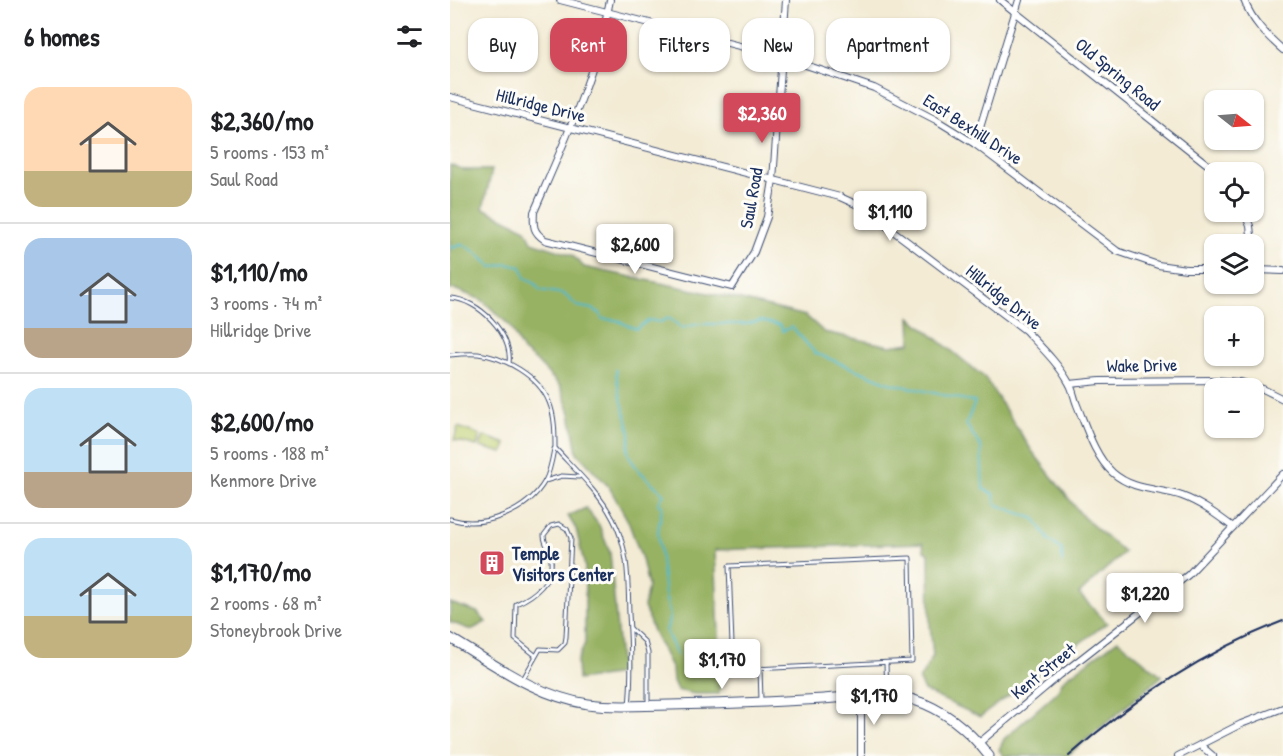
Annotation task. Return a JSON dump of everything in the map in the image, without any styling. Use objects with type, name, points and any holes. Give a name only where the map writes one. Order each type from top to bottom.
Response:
[{"type":"street","name":"East Bexhill Drive","points":[[560,0],[742,46]]},
{"type":"street","points":[[570,128],[594,64],[610,0]]},
{"type":"street","name":"Saul Road","points":[[785,18],[786,0]]},
{"type":"street","name":"Old Spring Road","points":[[1000,0],[1205,162]]},
{"type":"street","points":[[975,144],[1019,0]]},
{"type":"street","points":[[1244,0],[1252,18],[1283,50]]},
{"type":"street","name":"East Bexhill Drive","points":[[814,68],[874,88],[936,120],[975,144],[1117,251],[1158,265],[1204,269]]},
{"type":"street","name":"Saul Road","points":[[570,128],[534,212],[533,227],[536,234],[544,240],[732,287],[754,252],[762,231],[772,180],[781,72]]},
{"type":"street","name":"Hillridge Drive","points":[[450,97],[840,197],[860,206],[1025,330],[1070,384],[1102,462],[1112,472],[1124,482],[1137,487],[1180,496],[1208,508],[1233,527]]},
{"type":"street","points":[[1264,269],[1283,271]]},
{"type":"street","name":"Wake Drive","points":[[1070,384],[1100,381],[1241,382],[1283,399]]},
{"type":"street","name":"Kent Street","points":[[978,743],[1188,574],[1283,474]]},
{"type":"street","points":[[450,638],[548,694],[591,704],[629,706],[861,697],[913,699],[946,714],[989,756]]},
{"type":"street","points":[[861,697],[861,756]]},
{"type":"street","points":[[1178,756],[1241,724],[1283,708]]},
{"type":"street","points":[[1200,745],[1213,756]]},
{"type":"lane","points":[[450,298],[460,298],[470,303],[497,327],[507,346],[508,363]]},
{"type":"lane","points":[[450,355],[479,354],[508,363],[536,383],[546,396],[553,419],[555,448],[545,481],[516,510],[505,515],[473,522],[450,519]]},
{"type":"lane","points":[[555,448],[604,505],[621,537],[626,557],[630,628],[629,706]]},
{"type":"lane","points":[[545,481],[562,476],[581,478]]},
{"type":"lane","points":[[522,681],[535,655],[540,650],[558,650],[565,643],[570,535],[567,529],[559,525],[551,526],[544,535],[544,542],[552,561],[542,587],[533,596],[516,604],[515,639],[535,655]]},
{"type":"lane","points":[[910,558],[912,661],[886,663],[733,670],[729,566],[910,558]]},
{"type":"lane","points":[[630,628],[645,642],[648,653],[648,705]]},
{"type":"lane","points":[[886,663],[887,697]]},
{"type":"lane","points":[[760,669],[761,702]]},
{"type":"green space","points":[[450,165],[465,170],[492,170],[483,208],[526,229],[532,242],[572,255],[584,267],[806,316],[824,332],[890,346],[911,343],[910,317],[985,378],[1032,451],[1083,517],[1124,552],[1079,594],[1107,623],[980,717],[924,691],[919,680],[933,656],[929,554],[924,551],[923,543],[715,550],[721,675],[719,694],[694,694],[677,690],[673,681],[672,669],[644,607],[648,586],[642,559],[628,521],[609,487],[577,453],[570,413],[560,386],[523,351],[509,325],[482,300],[454,289],[450,290]]},
{"type":"green space","points":[[458,427],[480,435],[477,446],[454,440]]},
{"type":"green space","points":[[484,436],[506,444],[503,453],[480,447]]},
{"type":"green space","points":[[586,508],[599,525],[610,553],[621,674],[578,680],[577,662],[585,643],[585,567],[576,529],[568,516]]},
{"type":"green space","points":[[450,603],[477,612],[486,622],[471,630],[450,622]]},
{"type":"green space","points":[[1118,640],[1162,676],[1067,756],[1004,756],[999,750],[1004,739],[1058,691],[1063,680]]},
{"type":"waterway","points":[[450,246],[453,248],[462,244],[492,267],[507,264],[521,267],[525,278],[534,282],[540,290],[564,294],[577,306],[600,313],[602,319],[616,320],[636,329],[649,320],[660,322],[669,318],[682,328],[698,324],[745,324],[761,321],[780,325],[783,331],[792,327],[815,353],[889,383],[975,402],[966,424],[981,447],[983,489],[994,494],[995,504],[1035,519],[1049,540],[1062,550],[1062,562]]},
{"type":"waterway","points":[[616,370],[630,434],[628,450],[630,458],[664,494],[658,504],[662,506],[658,532],[665,595],[670,616],[666,631],[677,655]]},
{"type":"railway","points":[[1069,756],[1093,735],[1170,679],[1225,647],[1283,621]]},
{"type":"place","name":"Temple Visitors Center","points":[[492,563]]}]
